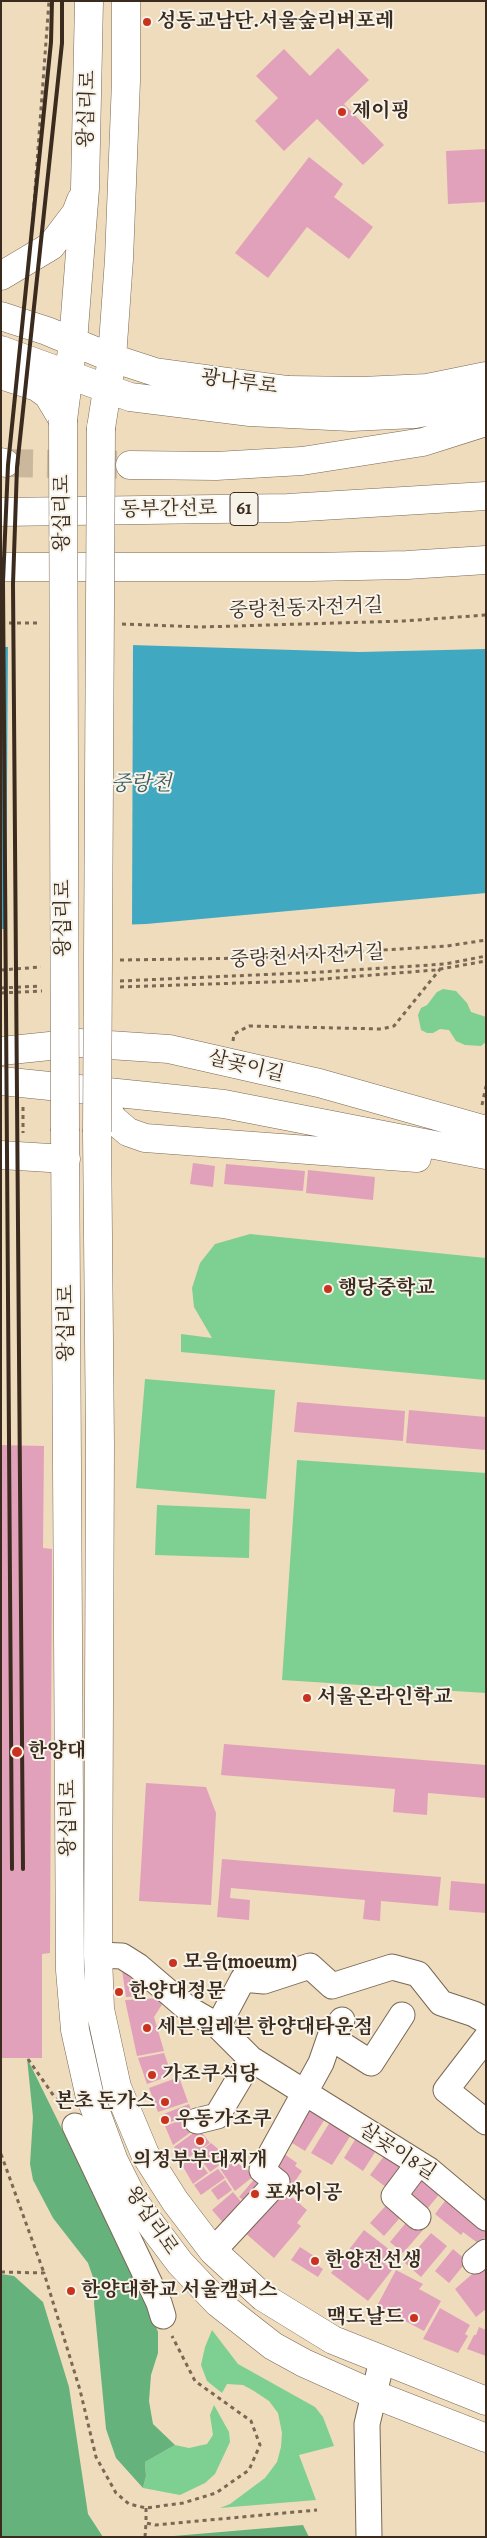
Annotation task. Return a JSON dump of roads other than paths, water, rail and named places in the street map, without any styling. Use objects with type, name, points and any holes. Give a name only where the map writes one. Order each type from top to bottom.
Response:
[{"type":"main road","name":"왕십리로","points":[[90,1],[85,189],[73,342],[63,420],[70,1970],[75,2030],[83,2067],[98,2116],[124,2183],[148,2222],[180,2263],[218,2303],[273,2346],[329,2375],[486,2438]]},
{"type":"main road","name":"왕십리로","points":[[126,1],[122,192],[112,358],[101,428],[97,1096],[100,1389],[98,1954],[101,2017],[117,2087],[135,2134],[175,2201],[214,2251],[256,2291],[288,2314],[333,2340],[486,2400]]},
{"type":"main road","points":[[1,276],[51,246],[76,213],[85,189]]},
{"type":"main road","name":"광나루로","points":[[1,316],[112,358],[155,372],[288,390],[362,391],[427,388],[486,376]]},
{"type":"main road","name":"광나루로","points":[[1,350],[107,390],[130,397],[172,404],[250,412],[351,417],[415,414],[486,401]]},
{"type":"main road","points":[[1,376],[36,387],[48,394],[63,420]]},
{"type":"main road","points":[[130,465],[224,466],[302,461],[423,442],[486,422]]},
{"type":"main road","name":"동부간선로","points":[[1,512],[288,508],[486,496]]},
{"type":"main road","points":[[1,566],[321,567],[407,565],[486,560]]},
{"type":"main road","name":"살곶이길","points":[[1,1051],[80,1043],[169,1049],[482,1122]]},
{"type":"main road","name":"살곶이길","points":[[1,1081],[224,1104],[474,1153]]},
{"type":"main road","points":[[97,1096],[114,1120],[128,1132],[145,1138],[420,1158],[474,1153],[482,1122]]},
{"type":"main road","points":[[1,1155],[66,1159]]},
{"type":"street","name":"살곶이8길","points":[[98,1954],[122,1956],[138,1966],[187,2008],[218,2026],[251,2059],[418,2164],[486,2218]]},
{"type":"street","points":[[218,2026],[243,1979],[264,1981],[310,1966],[332,1986],[392,1967],[418,1974],[440,2003],[474,2014],[486,2022]]},
{"type":"street","points":[[214,2251],[277,2182],[262,2170],[321,2063],[336,2028],[371,2063],[402,2014]]},
{"type":"street","points":[[486,2038],[446,2090],[486,2122]]},
{"type":"street","points":[[197,2121],[216,2116],[251,2059]]},
{"type":"street","points":[[75,2126],[159,2303],[162,2316]]},
{"type":"street","points":[[418,2164],[394,2196],[418,2217]]},
{"type":"street","points":[[370,2537],[367,2424],[382,2360]]},
{"type":"water","name":"중랑천","points":[[131,645],[359,652],[486,649],[486,893],[146,924],[1,929],[1,647]]},
{"type":"tunnel","points":[[5,463],[130,465]]},
{"type":"railway","points":[[12,1869],[3,582],[8,465],[51,42],[52,1]]},
{"type":"railway","points":[[23,1869],[13,584],[17,467],[62,43],[62,1]]},
{"type":"place","name":"성동교남단.서울숲리버포레","points":[[147,22]]},
{"type":"place","name":"제이핑","points":[[342,112]]},
{"type":"place","name":"행당중학교","points":[[328,1289]]},
{"type":"place","name":"서울온라인학교","points":[[307,1698]]},
{"type":"place","name":"한양대","points":[[17,1752]]},
{"type":"place","name":"모음(moeum)","points":[[173,1963]]},
{"type":"place","name":"한양대정문","points":[[119,1992]]},
{"type":"place","name":"세븐일레븐 한양대타운점","points":[[147,2028]]},
{"type":"place","name":"가조쿠식당","points":[[152,2075]]},
{"type":"place","name":"본초 돈가스","points":[[165,2102]]},
{"type":"place","name":"우동가조쿠","points":[[165,2120]]},
{"type":"place","name":"의정부부대찌개","points":[[200,2141]]},
{"type":"place","name":"포싸이공","points":[[255,2194]]},
{"type":"place","name":"한양전선생","points":[[315,2261]]},
{"type":"place","name":"한양대학교 서울캠퍼스","points":[[71,2291]]},
{"type":"place","name":"맥도날드","points":[[414,2318]]}]
